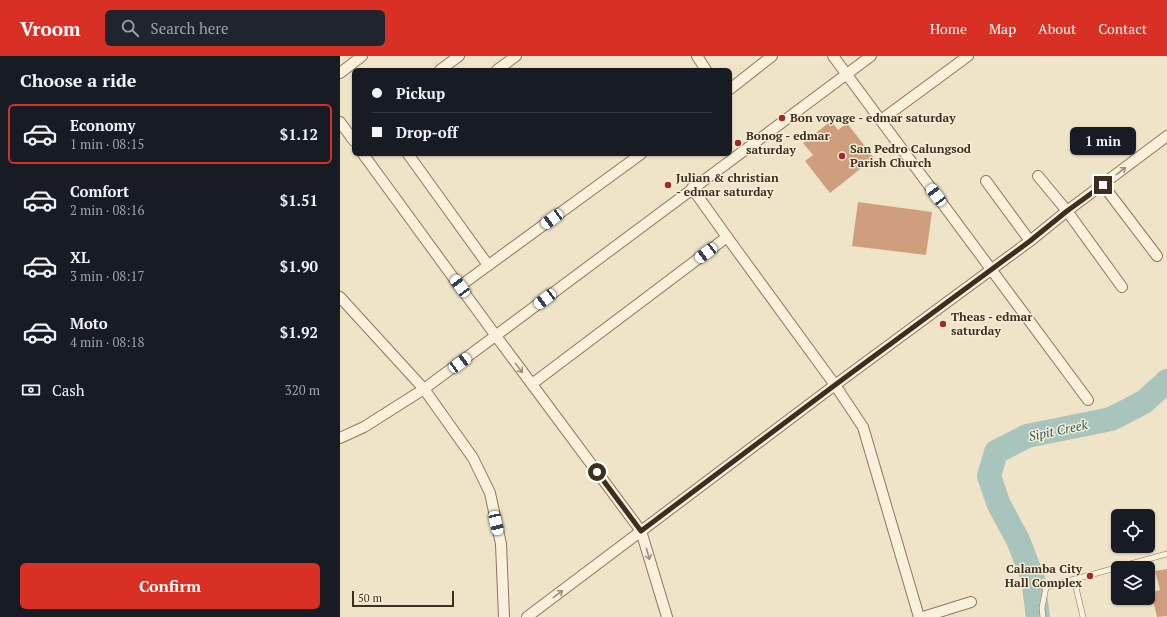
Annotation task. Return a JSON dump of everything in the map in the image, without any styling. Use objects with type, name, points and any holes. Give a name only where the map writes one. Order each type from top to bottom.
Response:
[{"type":"street","points":[[340,73],[362,56]]},
{"type":"street","points":[[443,68],[459,56]]},
{"type":"street","points":[[500,68],[516,56]]},
{"type":"street","points":[[697,56],[705,68]]},
{"type":"street","points":[[732,86],[772,56]]},
{"type":"street","points":[[833,56],[1088,400]]},
{"type":"street","points":[[340,438],[364,427],[424,389],[871,56]]},
{"type":"street","points":[[881,120],[968,56]]},
{"type":"street","points":[[340,122],[352,137]]},
{"type":"street","points":[[527,617],[835,385],[1030,241],[1067,211],[1167,136]]},
{"type":"street","points":[[365,156],[496,336],[641,531],[667,617]]},
{"type":"street","points":[[409,156],[488,265]]},
{"type":"street","points":[[460,286],[638,156]]},
{"type":"street","points":[[1038,176],[1067,211],[1122,287]]},
{"type":"street","points":[[986,181],[1030,241]]},
{"type":"street","points":[[1103,185],[1157,256]]},
{"type":"street","points":[[692,188],[835,385],[863,427],[919,617]]},
{"type":"street","points":[[532,384],[727,237]]},
{"type":"street","points":[[340,297],[424,389],[473,458],[490,493],[501,544],[504,617]]},
{"type":"street","points":[[923,617],[971,602]]},
{"type":"lane","points":[[1043,617],[1042,608],[1046,587],[1167,554]]},
{"type":"lane","points":[[1074,579],[1083,617]]},
{"type":"building","name":"San Pedro Calungsod Parish Church","points":[[831,121],[838,130],[847,123],[874,158],[830,193],[805,161],[813,155],[803,143]]},
{"type":"building","points":[[858,202],[932,212],[926,255],[852,246]]},
{"type":"building","points":[[1167,569],[1167,616],[1157,617],[1154,605],[1155,591],[1160,590],[1155,571]]},
{"type":"waterway","name":"Sipit Creek","points":[[1038,617],[1033,579],[1018,540],[999,505],[989,476],[996,452],[1027,436],[1111,419],[1144,402],[1167,381]]},
{"type":"place","name":"Bon voyage - edmar saturday","points":[[782,118]]},
{"type":"place","name":"Bonog - edmar saturday","points":[[738,143]]},
{"type":"place","name":"San Pedro Calungsod Parish Church","points":[[842,156]]},
{"type":"place","name":"Julian & christian - edmar saturday","points":[[668,185]]},
{"type":"place","name":"Theas - edmar saturday","points":[[943,324]]},
{"type":"place","name":"Calamba City Hall Complex","points":[[1090,576]]},
{"type":"route","points":[[597,472],[641,531],[1103,185]]}]
